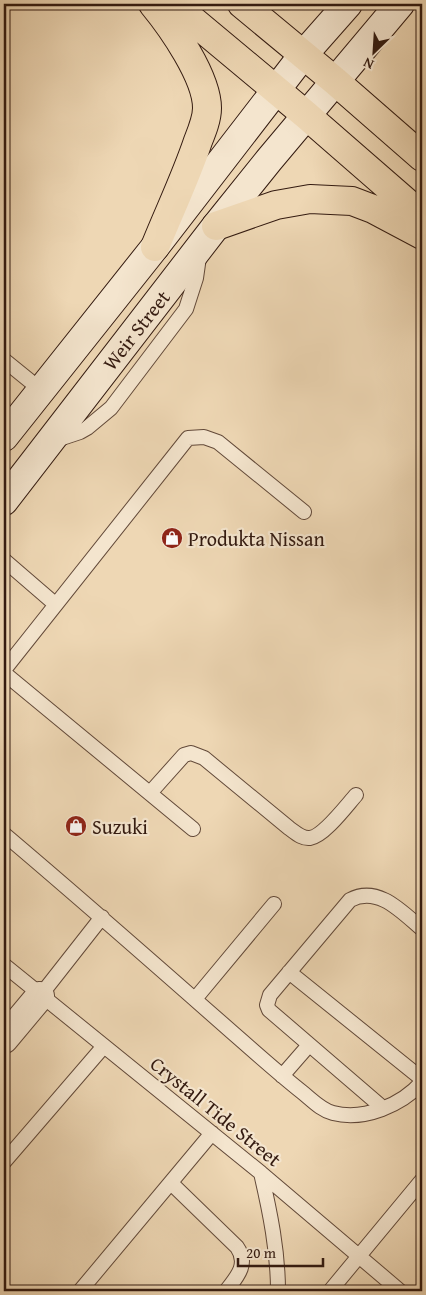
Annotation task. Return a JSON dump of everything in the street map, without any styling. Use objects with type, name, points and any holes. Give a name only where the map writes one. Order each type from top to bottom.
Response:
[{"type":"main road","points":[[153,4],[180,41],[194,67],[203,89],[207,108],[196,149],[155,247]]},
{"type":"main road","points":[[173,4],[306,115],[422,216]]},
{"type":"main road","points":[[242,4],[335,81],[422,158]]},
{"type":"main road","points":[[208,236],[276,205],[310,199],[352,201],[373,209],[422,235]]},
{"type":"street","name":"Weir Street","points":[[4,437],[155,247],[276,90],[348,4]]},
{"type":"street","name":"Weir Street","points":[[4,501],[208,236],[306,115],[400,4]]},
{"type":"street","points":[[4,1039],[40,996]]},
{"type":"lane","points":[[4,360],[41,390]]},
{"type":"lane","points":[[193,829],[4,672],[188,438],[204,437],[218,442],[304,512]]},
{"type":"lane","points":[[4,560],[56,604]]},
{"type":"lane","points":[[150,793],[184,755],[196,754],[219,769],[289,828],[300,836],[310,838],[322,832],[356,795]]},
{"type":"lane","points":[[4,834],[102,917],[282,1076],[322,1108],[332,1113],[347,1116],[363,1114],[383,1108],[404,1098],[422,1081],[289,972]]},
{"type":"lane","points":[[383,1108],[269,1010],[270,995],[350,900],[356,896],[365,894],[391,903],[422,929]]},
{"type":"lane","points":[[195,1000],[274,904]]},
{"type":"lane","points":[[40,996],[102,917]]},
{"type":"lane","name":"Crystall Tide Street","points":[[4,965],[40,996],[212,1132],[400,1291]]},
{"type":"lane","points":[[282,1076],[309,1045]]},
{"type":"lane","points":[[4,1162],[104,1046]]},
{"type":"lane","points":[[80,1291],[212,1132]]},
{"type":"lane","points":[[261,1173],[267,1197],[278,1265],[278,1291]]},
{"type":"lane","points":[[330,1291],[422,1180]]},
{"type":"lane","points":[[171,1183],[238,1246],[243,1258],[240,1272],[226,1291]]},
{"type":"place","name":"Produkta Nissan","points":[[172,538]]},
{"type":"place","name":"Suzuki","points":[[76,826]]}]
